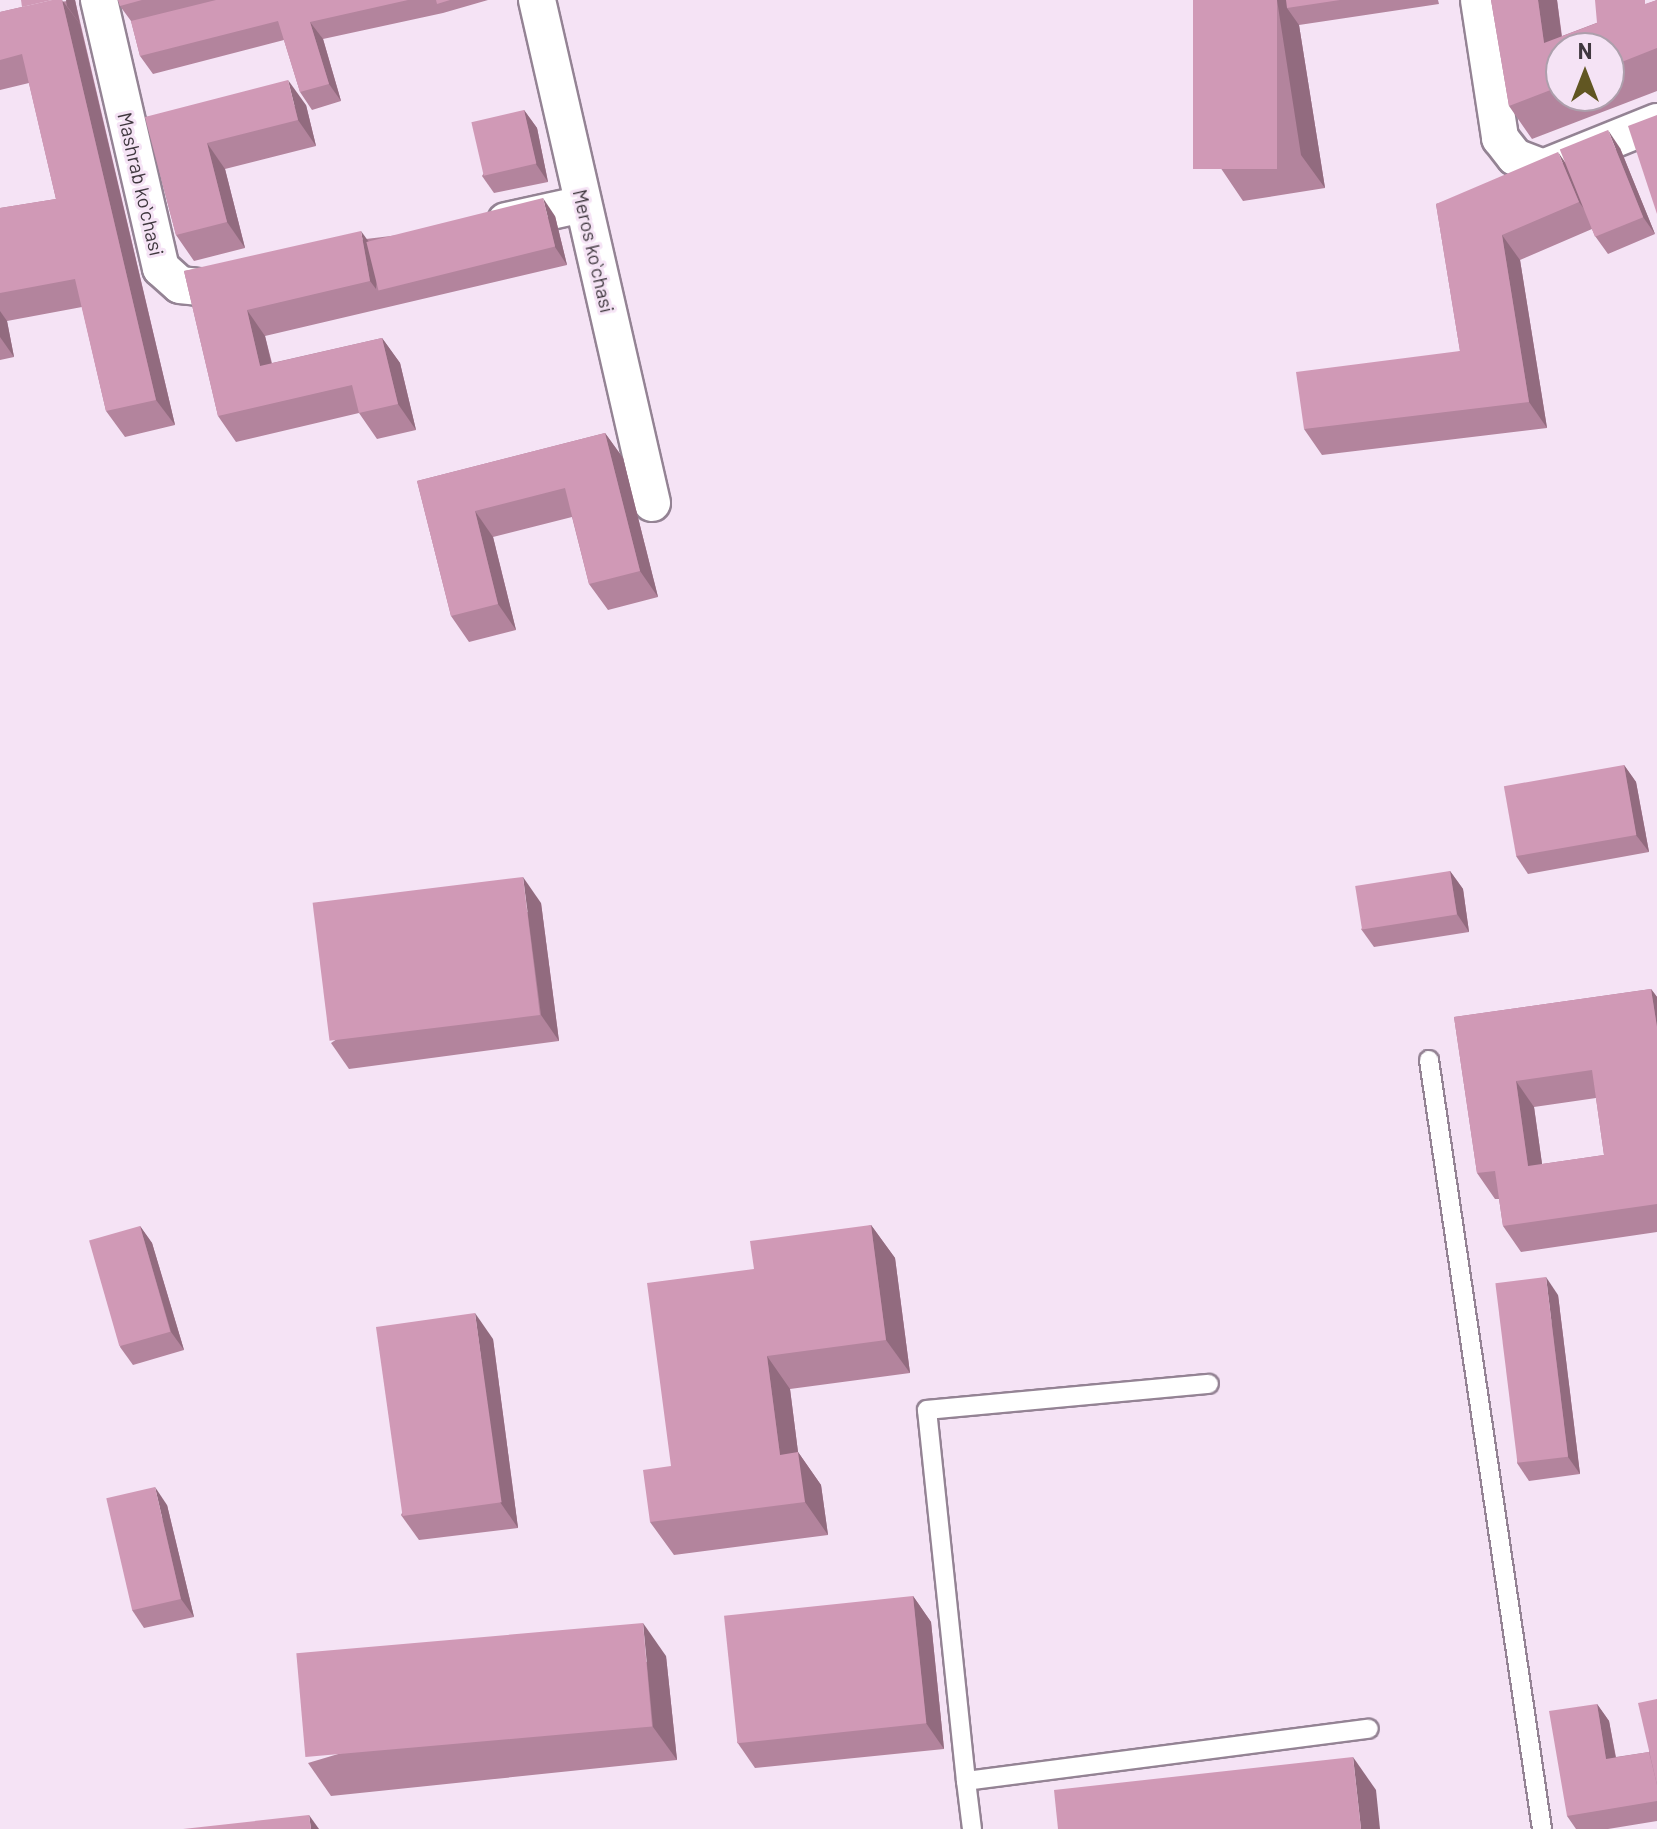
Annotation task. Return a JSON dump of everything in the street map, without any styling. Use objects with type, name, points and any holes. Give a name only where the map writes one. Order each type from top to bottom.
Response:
[{"type":"street","name":"Mashrab koʻchasi","points":[[99,0],[161,268],[180,285],[210,288],[272,274]]},
{"type":"street","name":"Meros koʻchasi","points":[[537,0],[652,503]]},
{"type":"street","points":[[1479,0],[1500,138],[1515,157],[1543,168],[1657,122]]},
{"type":"street","points":[[474,228],[583,204]]},
{"type":"lane","points":[[1429,1060],[1542,1829]]},
{"type":"lane","points":[[972,1829],[927,1410],[1209,1384]]},
{"type":"lane","points":[[966,1781],[1369,1729]]},
{"type":"building","points":[[21,0],[52,0],[22,7]]},
{"type":"building","points":[[62,0],[156,400],[106,411],[75,279],[0,293],[0,208],[56,199],[22,54],[0,60],[0,12]]},
{"type":"building","points":[[118,0],[142,0],[120,6]]},
{"type":"building","points":[[216,0],[408,0],[310,22],[329,84],[300,92],[278,21],[140,56],[131,21]]},
{"type":"building","points":[[1193,0],[1277,0],[1277,169],[1193,169]]},
{"type":"building","points":[[1286,0],[1340,0],[1287,8]]},
{"type":"building","points":[[1491,0],[1538,0],[1545,43],[1545,92],[1509,106]]},
{"type":"building","points":[[1595,0],[1645,0],[1645,4],[1657,0],[1657,48],[1625,61],[1625,32],[1573,32],[1597,23]]},
{"type":"building","points":[[288,80],[298,120],[207,143],[227,222],[176,235],[145,117]]},
{"type":"building","points":[[524,110],[536,164],[484,176],[471,122]]},
{"type":"building","points":[[1657,115],[1657,214],[1628,126]]},
{"type":"building","points":[[1608,130],[1643,217],[1595,237],[1560,149]]},
{"type":"building","points":[[1558,152],[1579,202],[1502,235],[1529,402],[1304,429],[1296,372],[1460,351],[1436,204]]},
{"type":"building","points":[[543,198],[555,247],[379,291],[366,242]]},
{"type":"building","points":[[361,231],[370,281],[247,310],[260,366],[382,338],[398,404],[359,413],[352,385],[218,416],[184,271]]},
{"type":"building","points":[[605,433],[640,571],[589,584],[565,488],[475,511],[498,604],[451,616],[417,481]]},
{"type":"building","points":[[1624,765],[1636,835],[1516,856],[1504,786]]},
{"type":"building","points":[[1450,871],[1457,914],[1362,929],[1355,886]]},
{"type":"building","points":[[523,877],[540,1015],[330,1041],[313,903]]},
{"type":"building","points":[[1651,989],[1657,1027],[1657,1204],[1503,1226],[1495,1171],[1477,1173],[1454,1017]],"holes":[[[1592,1070],[1604,1155],[1528,1166],[1516,1081]]]},
{"type":"building","points":[[871,1225],[886,1340],[767,1356],[780,1455],[798,1452],[805,1502],[650,1522],[643,1470],[671,1466],[647,1283],[754,1269],[750,1241]]},
{"type":"building","points":[[140,1226],[170,1332],[119,1346],[89,1241]]},
{"type":"building","points":[[1546,1277],[1568,1457],[1517,1463],[1495,1283]]},
{"type":"building","points":[[475,1313],[502,1502],[403,1516],[376,1327]]},
{"type":"building","points":[[155,1487],[181,1599],[132,1610],[106,1498]]},
{"type":"building","points":[[913,1596],[926,1723],[737,1743],[724,1616]]},
{"type":"building","points":[[643,1623],[652,1727],[305,1757],[296,1653]]},
{"type":"building","points":[[1657,1699],[1657,1785],[1638,1703]]},
{"type":"building","points":[[1597,1704],[1606,1759],[1649,1752],[1657,1785],[1657,1801],[1567,1816],[1549,1711]]},
{"type":"building","points":[[1353,1757],[1361,1829],[1058,1829],[1054,1790]]},
{"type":"building","points":[[309,1815],[311,1829],[183,1829]]}]
